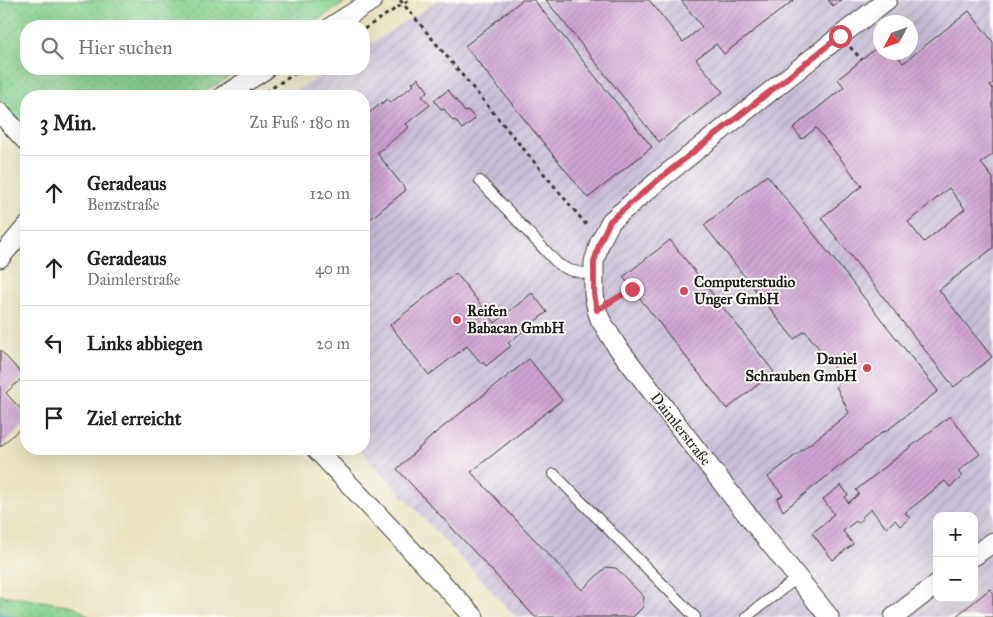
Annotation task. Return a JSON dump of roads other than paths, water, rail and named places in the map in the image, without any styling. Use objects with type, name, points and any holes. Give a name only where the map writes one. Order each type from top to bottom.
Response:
[{"type":"street","points":[[341,20],[373,0]]},
{"type":"street","name":"Daimlerstraße","points":[[829,617],[733,497],[616,345],[600,319],[597,310],[594,294],[594,262],[600,242],[610,221],[658,180],[887,0]]},
{"type":"street","points":[[232,90],[256,75]]},
{"type":"street","points":[[0,113],[20,135]]},
{"type":"street","points":[[0,258],[20,234]]},
{"type":"street","points":[[322,455],[474,617]]},
{"type":"street","points":[[978,553],[993,542]]},
{"type":"street","points":[[894,617],[933,587]]},
{"type":"lane","points":[[480,180],[558,264],[568,270],[593,275]]},
{"type":"lane","points":[[554,474],[695,617]]},
{"type":"lane","points":[[746,617],[798,578]]},
{"type":"waterway","points":[[0,616],[9,617]]},
{"type":"place","name":"Computerstudio Unger GmbH","points":[[684,291]]},
{"type":"place","name":"Reifen Babacan GmbH","points":[[457,320]]},
{"type":"place","name":"Daniel Schrauben GmbH","points":[[867,368]]}]
